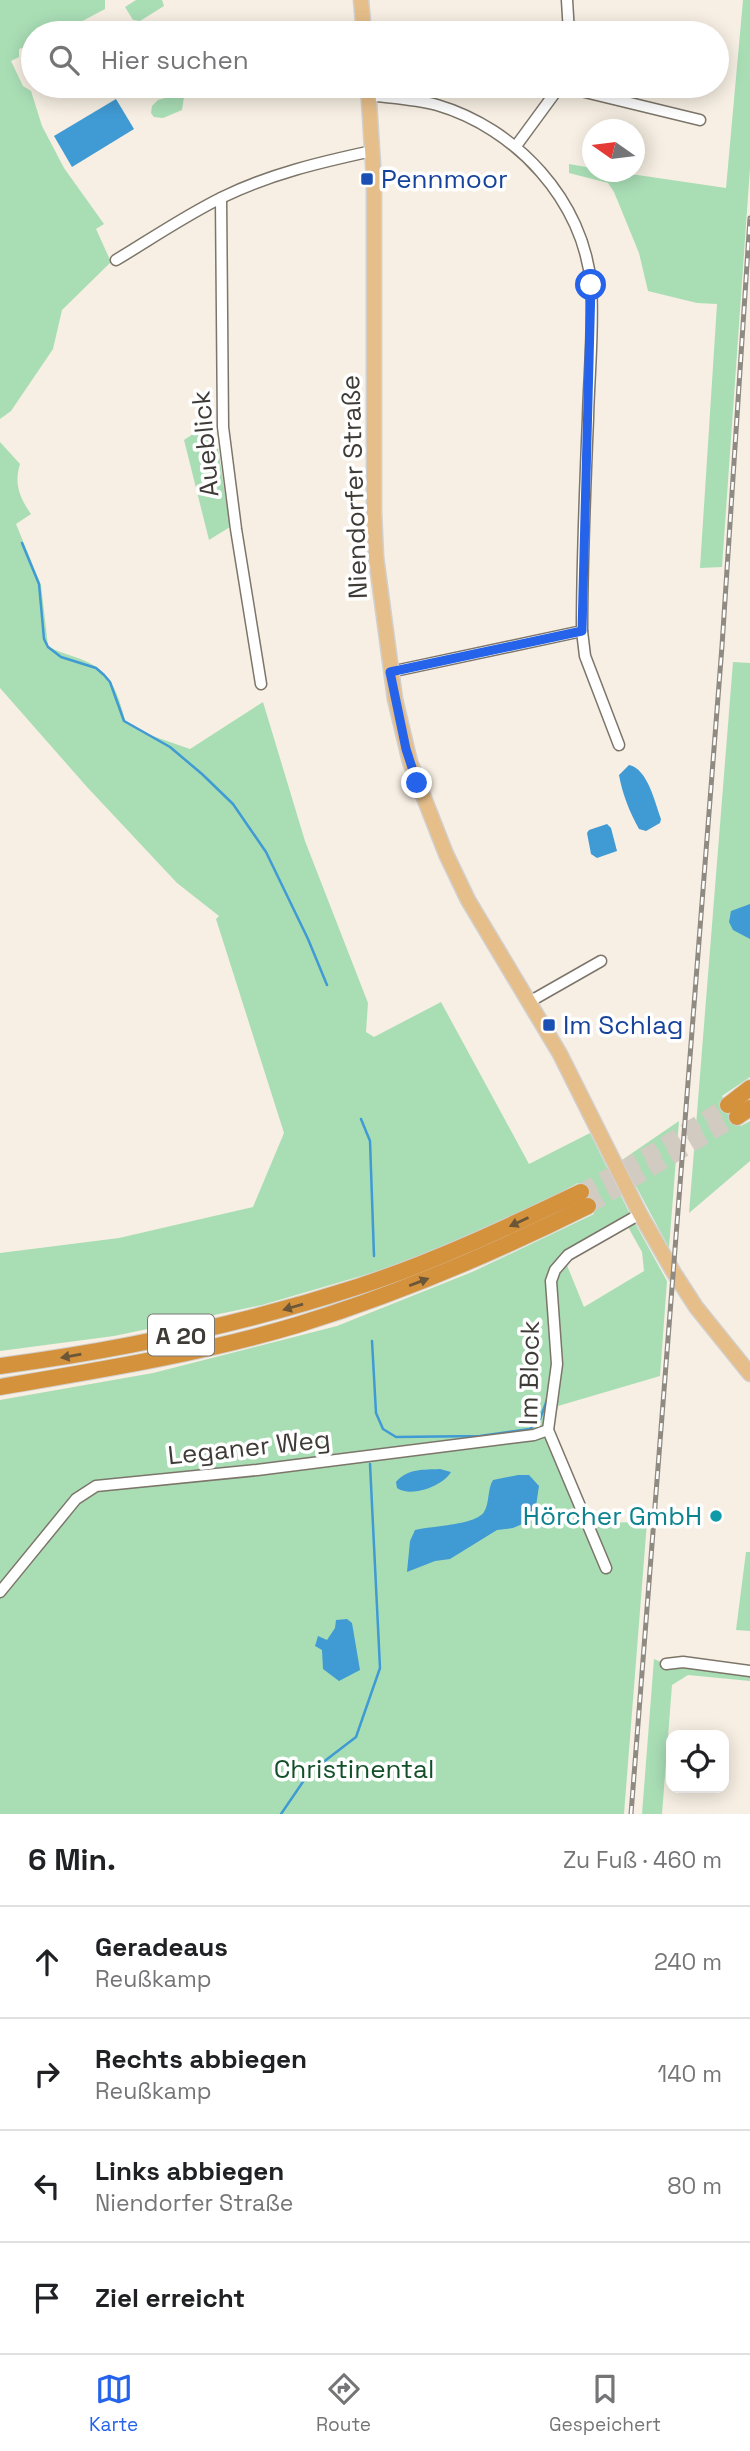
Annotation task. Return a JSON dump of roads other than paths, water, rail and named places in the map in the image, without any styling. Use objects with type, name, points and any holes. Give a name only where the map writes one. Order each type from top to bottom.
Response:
[{"type":"highway","points":[[738,1110],[750,1088]]},
{"type":"highway","name":"A 20","points":[[0,1366],[159,1340],[301,1305],[359,1287],[584,1199],[441,1274],[307,1322],[162,1358],[0,1387]]},
{"type":"main road","points":[[361,0],[363,21]]},
{"type":"main road","name":"Niendorfer Straße","points":[[369,98],[374,180],[376,556],[390,672],[406,749],[426,807],[468,900],[560,1054],[640,1214],[696,1307],[750,1374]]},
{"type":"street","points":[[567,0],[568,21]]},
{"type":"street","points":[[405,98],[437,105],[474,121],[516,146],[558,191],[577,231],[586,258],[591,285],[582,631],[585,656],[619,745]]},
{"type":"street","points":[[516,146],[552,98]]},
{"type":"street","points":[[610,98],[700,120]]},
{"type":"street","points":[[116,260],[221,198],[287,172],[372,151]]},
{"type":"street","name":"Aueblick","points":[[221,198],[223,427],[261,684]]},
{"type":"street","points":[[390,672],[582,631]]},
{"type":"street","points":[[529,1002],[601,961]]},
{"type":"street","name":"Im Block","points":[[606,1568],[548,1430],[557,1364],[551,1292],[555,1269],[568,1255],[640,1214]]},
{"type":"street","name":"Leganer Weg","points":[[0,1592],[76,1499],[96,1486],[257,1470],[534,1435],[548,1430]]},
{"type":"street","points":[[666,1664],[683,1662],[750,1671]]},
{"type":"water","points":[[116,99],[134,129],[72,167],[54,136]]},
{"type":"water","points":[[629,765],[636,768],[646,780],[661,819],[660,823],[646,831],[639,829],[622,789],[619,775]]},
{"type":"water","points":[[607,824],[611,828],[617,851],[597,858],[591,854],[587,833]]},
{"type":"water","points":[[750,904],[750,939],[733,930],[729,922],[731,911]]},
{"type":"water","points":[[440,1469],[451,1472],[434,1486],[410,1492],[397,1488],[396,1482],[406,1474]]},
{"type":"water","points":[[529,1475],[539,1486],[534,1519],[513,1528],[497,1530],[450,1559],[435,1561],[407,1572],[410,1541],[415,1530],[472,1520],[484,1512],[493,1480]]},
{"type":"water","points":[[347,1619],[352,1623],[360,1670],[339,1681],[323,1669],[322,1650],[315,1646],[318,1636],[327,1640],[335,1628],[336,1620]]},
{"type":"waterway","points":[[22,543],[39,584],[44,639],[48,647],[61,657],[96,668],[110,682],[124,721],[170,747],[233,804],[266,852],[327,985]]},
{"type":"waterway","points":[[361,1119],[370,1141],[374,1256]]},
{"type":"waterway","points":[[372,1341],[376,1413],[383,1429],[396,1437],[480,1436],[530,1429],[540,1419],[547,1400]]},
{"type":"waterway","points":[[281,1814],[309,1773],[356,1737],[380,1668],[370,1464]]},
{"type":"tunnel","points":[[581,1192],[728,1105]]},
{"type":"tunnel","points":[[588,1206],[737,1117]]},
{"type":"railway","points":[[631,1814],[722,646],[750,218]]},
{"type":"place","name":"Pennmoor","points":[[367,179]]},
{"type":"place","name":"Im Schlag","points":[[549,1025]]},
{"type":"place","name":"Hörcher GmbH","points":[[716,1516]]},
{"type":"park label","name":"Christinental","points":[[354,1769]]}]
